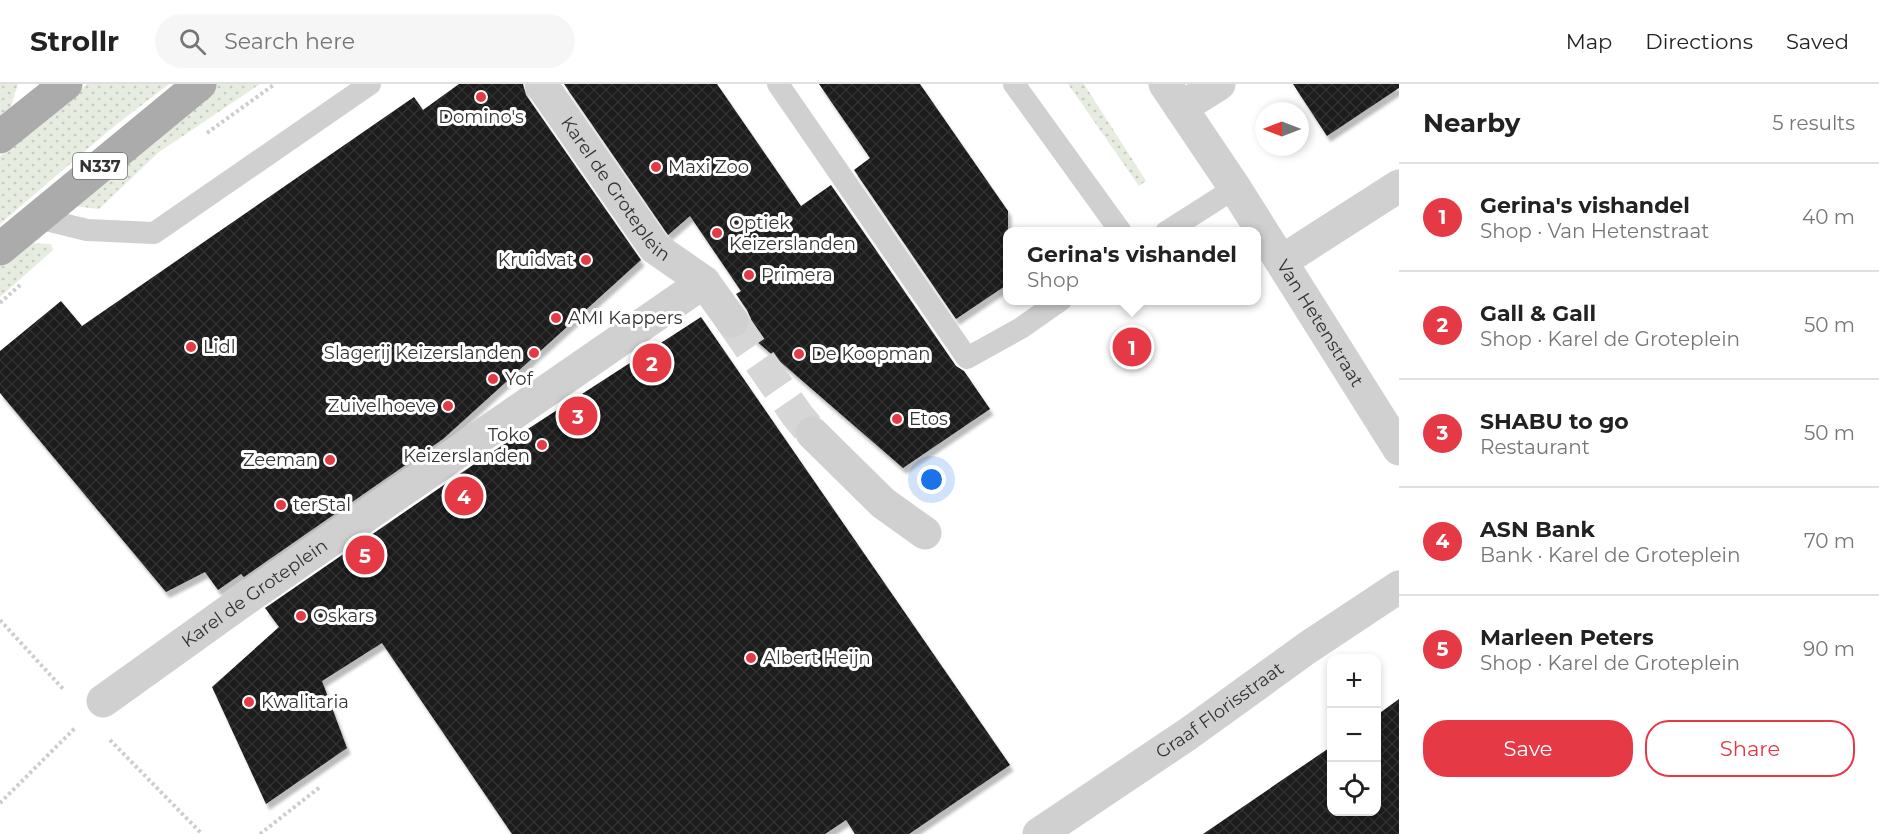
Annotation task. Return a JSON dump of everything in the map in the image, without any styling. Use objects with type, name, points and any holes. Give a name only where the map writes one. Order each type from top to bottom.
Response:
[{"type":"main road","points":[[0,137],[66,84]]},
{"type":"main road","name":"N337","points":[[0,249],[200,84]]},
{"type":"street","name":"Karel de Groteplein","points":[[541,84],[655,248],[704,282],[732,321]]},
{"type":"street","name":"Van Hetenstraat","points":[[1219,84],[1173,96],[1260,227]]},
{"type":"street","points":[[1282,261],[1399,186]]},
{"type":"street","name":"Van Hetenstraat","points":[[1261,228],[1399,449]]},
{"type":"street","name":"Karel de Groteplein","points":[[103,701],[254,593],[704,282]]},
{"type":"street","points":[[812,433],[883,503],[925,533]]},
{"type":"street","name":"Graaf Florisstraat","points":[[1039,834],[1188,734],[1307,648],[1399,587]]},
{"type":"lane","points":[[38,218],[87,230],[154,233],[370,84]]},
{"type":"lane","points":[[778,84],[967,358],[1021,328],[1054,305]]},
{"type":"lane","points":[[1014,84],[1117,227]]},
{"type":"lane","points":[[1172,227],[1235,188]]},
{"type":"path","points":[[0,803],[103,701]]},
{"type":"path","points":[[260,834],[320,787]]},
{"type":"shaded area","points":[[0,84],[18,84],[10,109],[0,120]]},
{"type":"shaded area","points":[[87,84],[169,84],[112,128],[0,224],[0,156]]},
{"type":"shaded area","points":[[216,84],[260,84],[159,152],[99,209],[67,205],[149,135]]},
{"type":"shaded area","points":[[1068,84],[1084,84],[1146,181],[1139,186]]},
{"type":"shaded area","points":[[23,243],[51,244],[53,250],[0,297],[0,259]]},
{"type":"building","points":[[459,84],[523,84],[526,95],[641,260],[443,439],[244,577],[241,574],[218,590],[205,572],[166,592],[0,393],[0,351],[61,301],[82,326],[414,97],[423,110]]},
{"type":"building","points":[[564,84],[717,84],[801,206],[831,185],[956,366],[964,371],[990,409],[903,468],[746,332],[751,319],[736,294],[741,291],[690,216],[668,235]]},
{"type":"building","points":[[819,84],[920,84],[1008,211],[1008,227],[1003,227],[1003,287],[956,319],[854,170],[870,158]]},
{"type":"building","points":[[1293,84],[1399,84],[1399,88],[1327,136],[1309,108],[1309,102],[1305,102]]},
{"type":"building","points":[[701,317],[1010,765],[909,834],[855,834],[846,820],[825,834],[512,834],[382,643],[322,681],[347,748],[266,804],[212,687],[279,627],[265,608],[486,456]]},
{"type":"building","points":[[1399,699],[1399,834],[1203,834],[1327,749],[1327,816],[1381,816],[1381,712]]},
{"type":"tunnel","points":[[732,321],[812,433]]},
{"type":"place","name":"Domino's","points":[[481,97]]},
{"type":"place","name":"Maxi Zoo","points":[[656,167]]},
{"type":"place","name":"Optiek Keizerslanden","points":[[717,233]]},
{"type":"place","name":"Kruidvat","points":[[586,260]]},
{"type":"place","name":"Primera","points":[[749,275]]},
{"type":"place","name":"AMI Kappers","points":[[556,318]]},
{"type":"place","name":"Lidl","points":[[191,347]]},
{"type":"place","name":"Gerina's vishandel","points":[[1132,347]]},
{"type":"place","name":"Slagerij Keizerslanden","points":[[534,353]]},
{"type":"place","name":"De Koopman","points":[[799,354]]},
{"type":"place","name":"Gall & Gall","points":[[652,363]]},
{"type":"place","name":"Yof","points":[[493,379]]},
{"type":"place","name":"Zuivelhoeve","points":[[448,406]]},
{"type":"place","name":"SHABU to go","points":[[578,416]]},
{"type":"place","name":"Etos","points":[[897,419]]},
{"type":"place","name":"Toko Keizerslanden","points":[[542,445]]},
{"type":"place","name":"Zeeman","points":[[330,460]]},
{"type":"place","name":"ASN Bank","points":[[464,496]]},
{"type":"place","name":"terStal","points":[[281,505]]},
{"type":"place","name":"Marleen Peters","points":[[365,555]]},
{"type":"place","name":"Oskars","points":[[301,616]]},
{"type":"place","name":"Albert Heijn","points":[[751,658]]},
{"type":"place","name":"Kwalitaria","points":[[249,702]]}]
